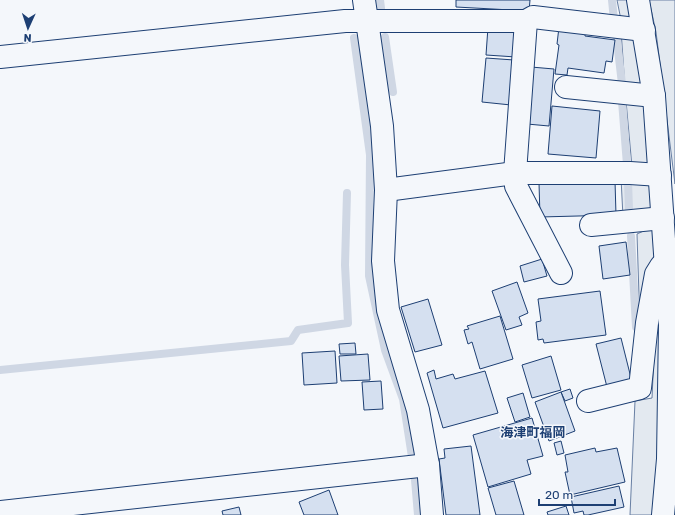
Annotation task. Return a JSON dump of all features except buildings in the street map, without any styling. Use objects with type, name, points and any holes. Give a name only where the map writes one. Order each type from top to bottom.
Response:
[{"type":"street","points":[[638,0],[654,96],[670,325],[668,459],[663,515]]},
{"type":"street","points":[[0,57],[345,22],[366,10],[526,21],[533,17],[644,30]]},
{"type":"street","points":[[366,10],[382,126],[386,190],[383,261],[388,310],[418,410],[428,465],[432,515]]},
{"type":"street","points":[[526,21],[515,174],[516,186],[561,273]]},
{"type":"street","points":[[566,87],[654,96]]},
{"type":"street","points":[[386,190],[515,174],[630,173],[660,175]]},
{"type":"street","points":[[591,225],[663,218]]},
{"type":"street","points":[[588,401],[640,388],[647,323],[656,274],[666,259]]},
{"type":"street","points":[[0,512],[428,465]]},
{"type":"shaded area","points":[[617,0],[631,0],[635,21],[621,20]]},
{"type":"shaded area","points":[[649,0],[675,0],[675,184],[656,32]]},
{"type":"shaded area","points":[[621,30],[635,33],[643,85],[625,88]]},
{"type":"shaded area","points":[[626,101],[643,102],[652,158],[646,168],[632,167]]},
{"type":"shaded area","points":[[621,178],[648,183],[653,189],[654,207],[623,217]]},
{"type":"shaded area","points":[[648,229],[655,229],[658,250],[640,327],[637,234]]},
{"type":"shaded area","points":[[657,290],[662,291],[656,515],[630,515],[635,401],[652,398]]},
{"type":"waterway","points":[[380,0],[381,8]]},
{"type":"waterway","points":[[612,0],[614,20]]},
{"type":"waterway","points":[[616,32],[622,84]]},
{"type":"waterway","points":[[385,37],[393,92]]},
{"type":"waterway","points":[[354,38],[370,155],[369,276],[385,350],[403,399],[412,457]]},
{"type":"waterway","points":[[622,101],[627,165]]},
{"type":"waterway","points":[[628,181],[629,210]]},
{"type":"waterway","points":[[0,370],[291,341],[298,330],[348,323],[345,265],[347,193]]},
{"type":"waterway","points":[[631,236],[636,327]]},
{"type":"waterway","points":[[415,480],[418,515]]},
{"type":"district","name":"海津町福岡","points":[[533,432]]}]
